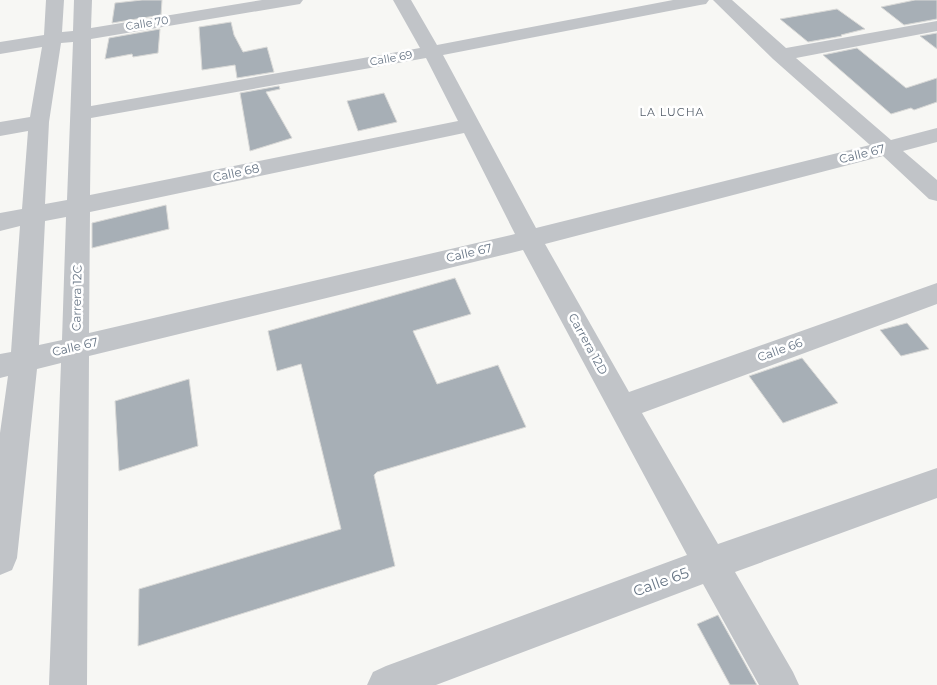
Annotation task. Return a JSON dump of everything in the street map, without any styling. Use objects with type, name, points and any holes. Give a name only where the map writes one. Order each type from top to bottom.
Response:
[{"type":"street","points":[[0,558],[12,362],[33,216],[39,122],[53,39],[55,0]]},
{"type":"street","name":"Carrera 12C","points":[[68,685],[80,114],[84,34],[83,0]]},
{"type":"street","name":"Calle 70","points":[[0,48],[294,0]]},
{"type":"street","name":"Carrera 12D","points":[[402,0],[433,51],[530,239],[710,564],[780,685]]},
{"type":"street","name":"Calle 69","points":[[80,114],[433,51],[700,0]]},
{"type":"street","points":[[722,0],[780,55],[887,147],[937,193]]},
{"type":"street","points":[[780,55],[937,26]]},
{"type":"street","points":[[0,129],[39,122]]},
{"type":"street","name":"Calle 68","points":[[0,222],[471,125]]},
{"type":"street","name":"Calle 67","points":[[12,362],[530,239],[937,135]]},
{"type":"street","name":"Calle 66","points":[[624,407],[937,293]]},
{"type":"street","name":"Calle 65","points":[[386,685],[710,564],[937,483]]},
{"type":"building","points":[[162,0],[161,15],[112,23],[115,3]]},
{"type":"building","points":[[915,0],[937,0],[937,19],[904,25],[881,7]]},
{"type":"building","points":[[837,9],[865,29],[842,36],[808,42],[780,19]]},
{"type":"building","points":[[231,22],[234,35],[243,52],[267,47],[274,72],[237,78],[235,65],[202,70],[199,27]]},
{"type":"building","points":[[160,29],[158,53],[133,57],[132,54],[105,59],[109,38]]},
{"type":"building","points":[[937,33],[937,49],[920,36]]},
{"type":"building","points":[[857,48],[906,88],[937,78],[937,102],[914,110],[911,108],[891,114],[823,55]]},
{"type":"building","points":[[279,86],[280,89],[266,92],[292,138],[250,151],[240,93]]},
{"type":"building","points":[[384,93],[397,122],[358,131],[347,101]]},
{"type":"building","points":[[166,205],[169,229],[92,248],[92,223]]},
{"type":"building","points":[[455,278],[471,314],[413,331],[437,384],[498,365],[526,427],[377,472],[374,475],[395,566],[138,646],[139,589],[341,529],[301,364],[277,371],[268,331]]},
{"type":"building","points":[[907,323],[929,349],[901,356],[880,330]]},
{"type":"building","points":[[802,358],[838,403],[783,423],[749,376]]},
{"type":"building","points":[[189,379],[198,446],[119,471],[115,401]]},
{"type":"building","points":[[718,615],[757,685],[730,685],[697,624]]},
{"type":"district","name":"LA LUCHA","points":[[672,112]]}]
